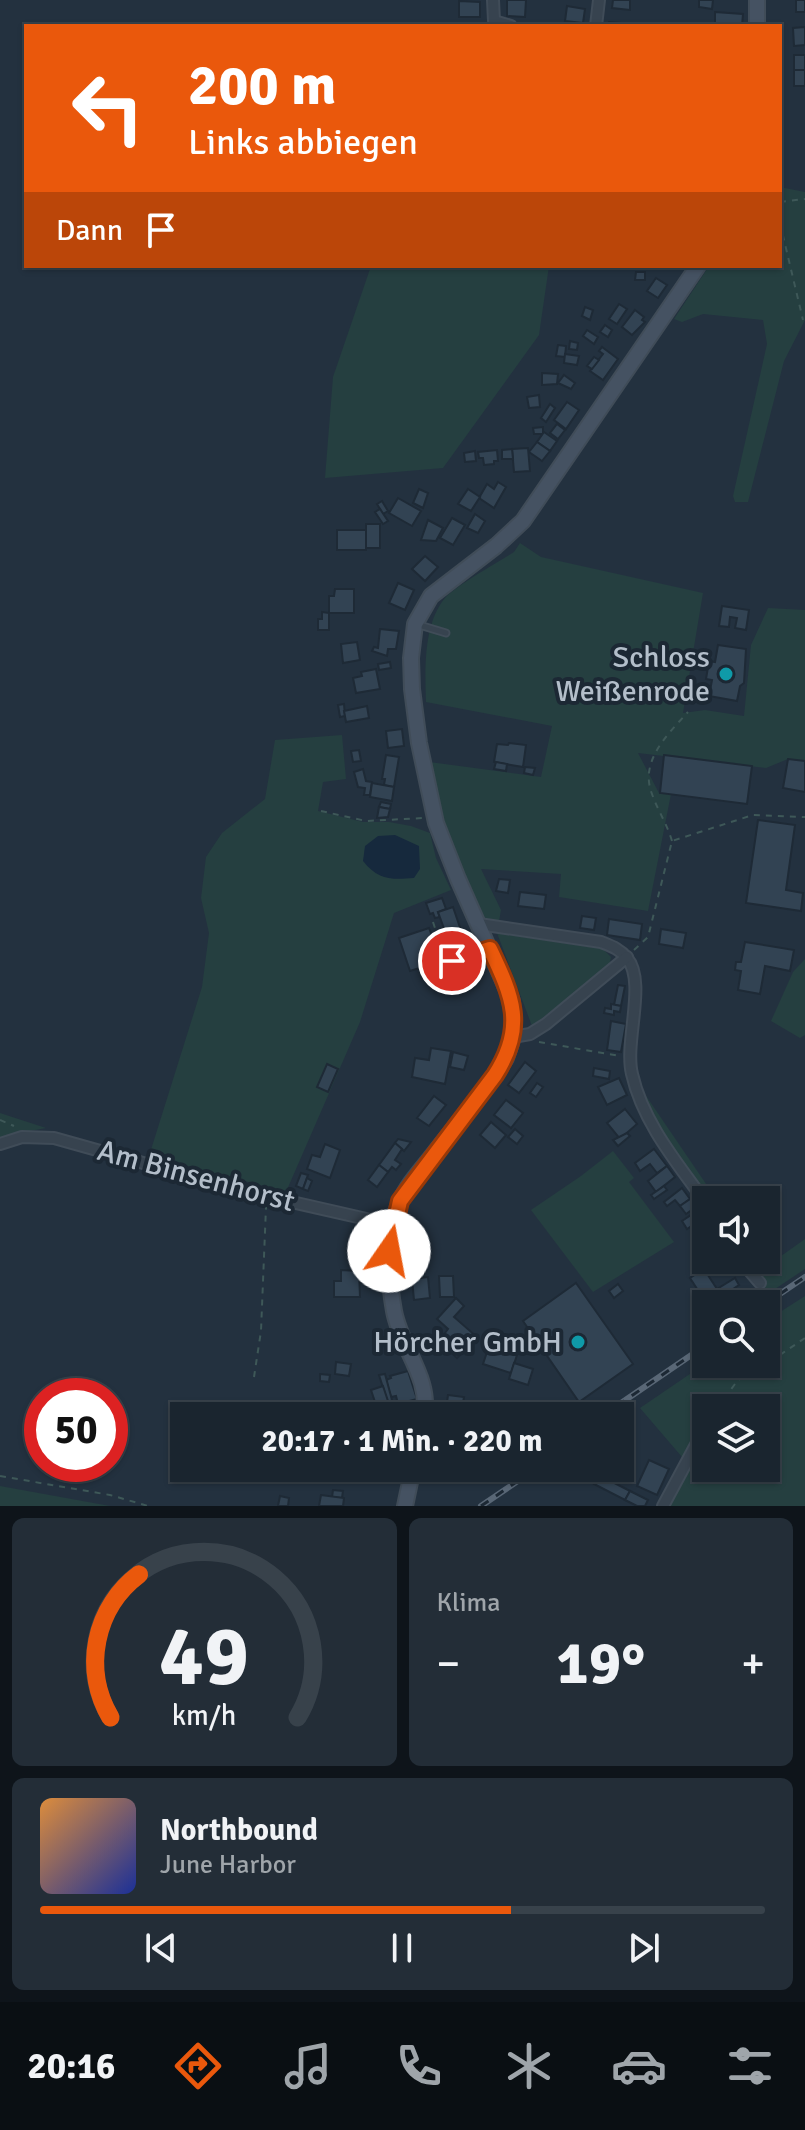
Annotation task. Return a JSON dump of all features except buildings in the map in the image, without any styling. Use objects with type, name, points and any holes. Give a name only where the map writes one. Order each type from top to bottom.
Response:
[{"type":"main road","points":[[757,0],[757,24]]},
{"type":"main road","points":[[425,1402],[425,1390],[397,1325],[389,1251],[393,1225],[400,1201],[495,1075],[506,1058],[513,1037],[512,1001],[458,879],[435,817],[419,743],[412,689],[411,658],[415,624],[431,596],[523,521],[697,268]]},
{"type":"main road","points":[[405,1506],[410,1482]]},
{"type":"street","points":[[493,0],[494,21],[504,24]]},
{"type":"street","points":[[596,24],[599,0]]},
{"type":"street","points":[[479,924],[601,942],[627,957],[632,966],[635,989],[629,1058],[638,1095],[661,1141],[694,1186]]},
{"type":"street","points":[[513,1037],[530,1034],[546,1024],[627,957]]},
{"type":"street","name":"Am Binsenhorst","points":[[0,1144],[22,1137],[54,1138],[266,1196],[393,1225]]},
{"type":"street","points":[[752,1274],[760,1283]]},
{"type":"street","points":[[663,1506],[692,1452]]},
{"type":"lane","points":[[415,624],[446,633]]},
{"type":"lane","points":[[449,962],[490,949]]},
{"type":"path","points":[[782,202],[805,199]]},
{"type":"path","points":[[782,231],[803,320]]},
{"type":"path","points":[[627,957],[648,937],[672,841],[648,779],[653,758],[661,742],[688,712]]},
{"type":"path","points":[[321,811],[366,821],[435,817]]},
{"type":"path","points":[[672,841],[753,815],[805,817]]},
{"type":"path","points":[[428,969],[449,962],[433,922]]},
{"type":"path","points":[[513,1037],[629,1058]]},
{"type":"path","points":[[0,1120],[12,1124],[22,1137]]},
{"type":"path","points":[[254,1377],[261,1331],[266,1196]]},
{"type":"path","points":[[728,1394],[738,1380],[805,1338]]},
{"type":"path","points":[[0,1476],[110,1495],[148,1506]]},
{"type":"green space","points":[[782,187],[805,192],[805,320],[784,361],[748,502],[735,502],[733,496],[767,344],[763,320],[703,314],[682,322],[674,319],[708,268],[782,268]]},
{"type":"green space","points":[[370,268],[549,268],[539,335],[443,468],[325,478],[333,377]]},
{"type":"green space","points":[[520,543],[541,557],[703,593],[683,713],[705,710],[744,716],[751,645],[768,608],[805,610],[805,761],[788,759],[766,768],[638,753],[659,793],[671,794],[648,911],[559,897],[561,874],[481,869],[501,910],[497,933],[479,917],[446,852],[422,761],[541,777],[552,726],[426,702],[429,634],[445,598],[514,552]]},
{"type":"green space","points":[[342,735],[346,779],[323,782],[318,811],[363,822],[411,826],[430,833],[436,858],[451,890],[394,913],[360,1022],[286,1192],[149,1156],[202,987],[209,933],[201,898],[206,857],[222,833],[265,799],[275,740]]},
{"type":"green space","points":[[497,933],[603,949],[611,957],[609,967],[532,1026]]},
{"type":"green space","points":[[805,959],[805,1035],[800,1038],[771,1021],[793,972]]},
{"type":"green space","points":[[640,1087],[707,1186],[698,1186],[664,1138]]},
{"type":"green space","points":[[0,1113],[46,1128],[0,1141]]},
{"type":"green space","points":[[613,1151],[634,1178],[629,1182],[674,1242],[593,1292],[531,1210]]},
{"type":"green space","points":[[805,1239],[805,1269],[774,1290],[762,1290],[755,1274],[780,1274],[780,1257]]},
{"type":"green space","points":[[805,1296],[805,1506],[667,1506],[688,1464],[640,1408],[692,1373],[692,1378],[780,1378],[780,1312]]},
{"type":"green space","points":[[0,1486],[110,1506],[0,1506]]},
{"type":"water","points":[[395,835],[419,846],[420,869],[414,878],[386,877],[374,872],[363,861],[365,846],[378,836]]},
{"type":"railway","points":[[780,1294],[805,1277]]},
{"type":"railway","points":[[623,1402],[692,1355]]},
{"type":"railway","points":[[481,1506],[516,1482]]},
{"type":"place","name":"Schloss Weißenrode","points":[[726,674]]},
{"type":"place","name":"Hörcher GmbH","points":[[578,1342]]},
{"type":"route","points":[[389,1251],[400,1201],[495,1075],[506,1058],[513,1037],[515,1021],[512,1001],[490,949],[452,961]]}]
